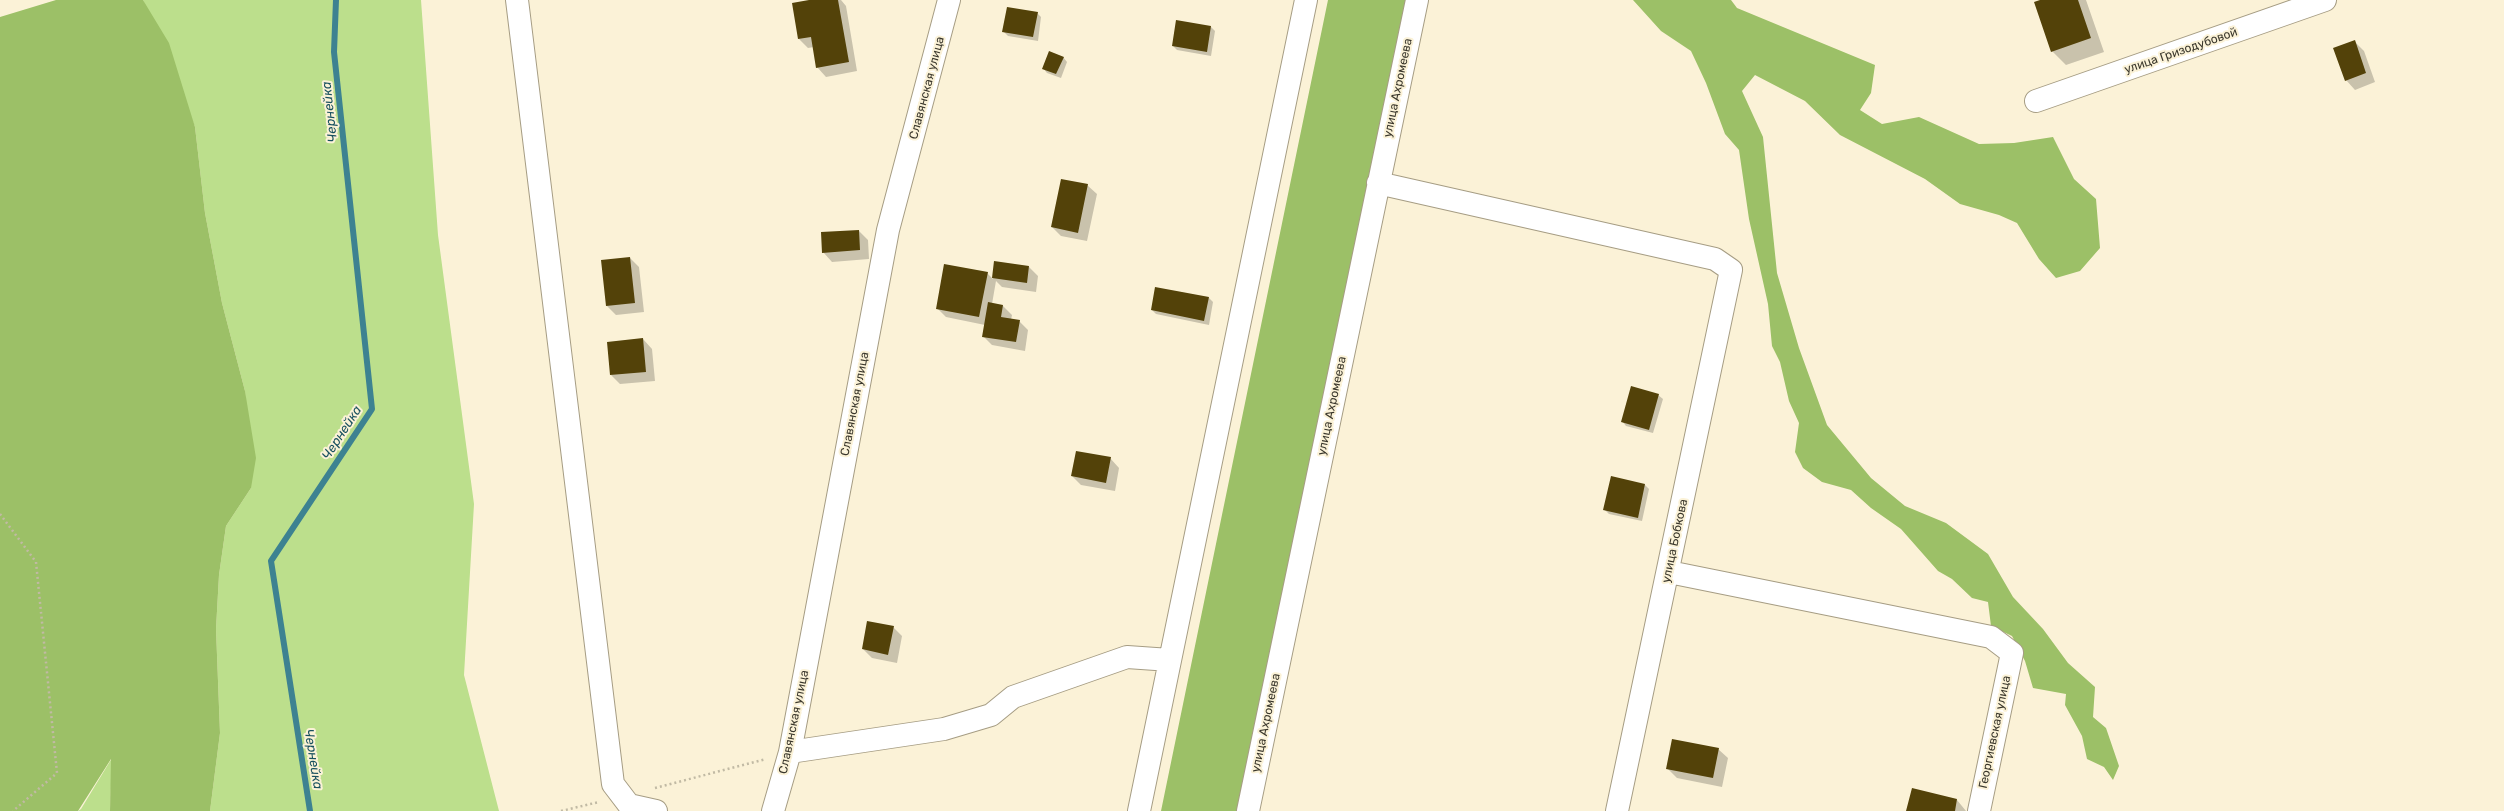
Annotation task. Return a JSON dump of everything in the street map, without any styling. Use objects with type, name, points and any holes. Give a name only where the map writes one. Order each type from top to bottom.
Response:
[{"type":"street","points":[[518,0],[613,784],[629,805],[656,811]]},
{"type":"street","name":"Славянская улица","points":[[773,811],[790,752],[888,230],[949,0]]},
{"type":"street","points":[[1139,811],[1306,0]]},
{"type":"street","name":"улица Ахромеева","points":[[1248,811],[1416,0]]},
{"type":"street","name":"улица Гризодубовой","points":[[2036,101],[2325,0]]},
{"type":"street","name":"улица Бобкова","points":[[1378,183],[1715,259],[1731,270],[1669,572],[1617,811]]},
{"type":"street","name":"Георгиевская улица","points":[[1669,572],[1991,637],[2012,653],[1979,811]]},
{"type":"street","points":[[790,752],[944,729],[991,715],[1013,697],[1127,657],[1170,660]]},
{"type":"path","points":[[0,514],[36,562],[57,773],[13,811]]},
{"type":"path","points":[[561,811],[790,752]]},
{"type":"green space","points":[[56,0],[143,0],[169,43],[195,127],[205,213],[222,303],[245,391],[256,458],[251,488],[226,526],[219,575],[216,629],[220,733],[210,811],[110,811],[111,759],[78,811],[0,811],[0,17]]},
{"type":"green space","points":[[143,0],[421,0],[438,235],[474,504],[464,675],[499,811],[210,811],[220,733],[216,629],[219,575],[226,526],[251,488],[245,391],[222,303],[205,213],[195,127]]},
{"type":"green space","points":[[1328,0],[1420,0],[1247,811],[1161,811]]},
{"type":"green space","points":[[1633,0],[1731,0],[1737,8],[1875,65],[1871,93],[1860,110],[1882,124],[1919,117],[1979,144],[2014,143],[2053,137],[2074,179],[2096,199],[2100,248],[2080,271],[2056,278],[2039,259],[2017,223],[1999,215],[1960,204],[1925,179],[1840,135],[1805,101],[1755,75],[1742,91],[1763,137],[1777,273],[1799,348],[1827,425],[1871,478],[1905,506],[1946,523],[1988,554],[2013,597],[2043,629],[2068,663],[2095,687],[2093,717],[2106,728],[2119,766],[2113,780],[2104,767],[2087,759],[2082,736],[2065,705],[2066,694],[2033,688],[2025,661],[2012,636],[1991,626],[1988,602],[1972,598],[1952,579],[1938,571],[1901,529],[1871,508],[1851,490],[1822,482],[1803,468],[1795,452],[1799,423],[1789,401],[1780,362],[1772,346],[1768,304],[1749,219],[1739,150],[1725,134],[1706,83],[1691,51],[1661,31]]},
{"type":"green space","points":[[112,758],[110,811],[78,811],[81,809]]},
{"type":"building","points":[[809,0],[838,0],[849,62],[816,68],[811,37],[798,39],[792,3]]},
{"type":"building","points":[[2040,0],[2078,0],[2091,38],[2051,52],[2034,2]]},
{"type":"building","points":[[1007,7],[1038,12],[1033,37],[1002,32]]},
{"type":"building","points":[[1176,20],[1211,26],[1207,52],[1172,46]]},
{"type":"building","points":[[2355,40],[2366,73],[2345,81],[2333,48]]},
{"type":"building","points":[[1049,51],[1064,57],[1056,74],[1042,69]]},
{"type":"building","points":[[1061,179],[1088,184],[1078,233],[1051,227]]},
{"type":"building","points":[[859,230],[860,250],[822,253],[821,232]]},
{"type":"building","points":[[630,257],[635,303],[606,306],[601,260]]},
{"type":"building","points":[[994,261],[1029,266],[1027,283],[992,278]]},
{"type":"building","points":[[944,264],[988,272],[979,317],[936,309]]},
{"type":"building","points":[[1155,287],[1209,297],[1204,321],[1151,310]]},
{"type":"building","points":[[988,302],[1003,305],[1001,317],[1020,320],[1016,342],[982,337]]},
{"type":"building","points":[[643,338],[646,372],[610,375],[607,342]]},
{"type":"building","points":[[1631,386],[1659,394],[1649,430],[1621,422]]},
{"type":"building","points":[[1076,451],[1111,457],[1106,483],[1071,476]]},
{"type":"building","points":[[1611,476],[1645,484],[1638,518],[1603,510]]},
{"type":"building","points":[[867,621],[894,626],[888,655],[862,649]]},
{"type":"building","points":[[1672,739],[1719,748],[1713,778],[1666,769]]},
{"type":"building","points":[[1912,788],[1957,799],[1955,811],[1906,811]]},
{"type":"waterway","name":"Чернейка","points":[[310,811],[271,561],[372,409],[334,52],[336,0]]}]
